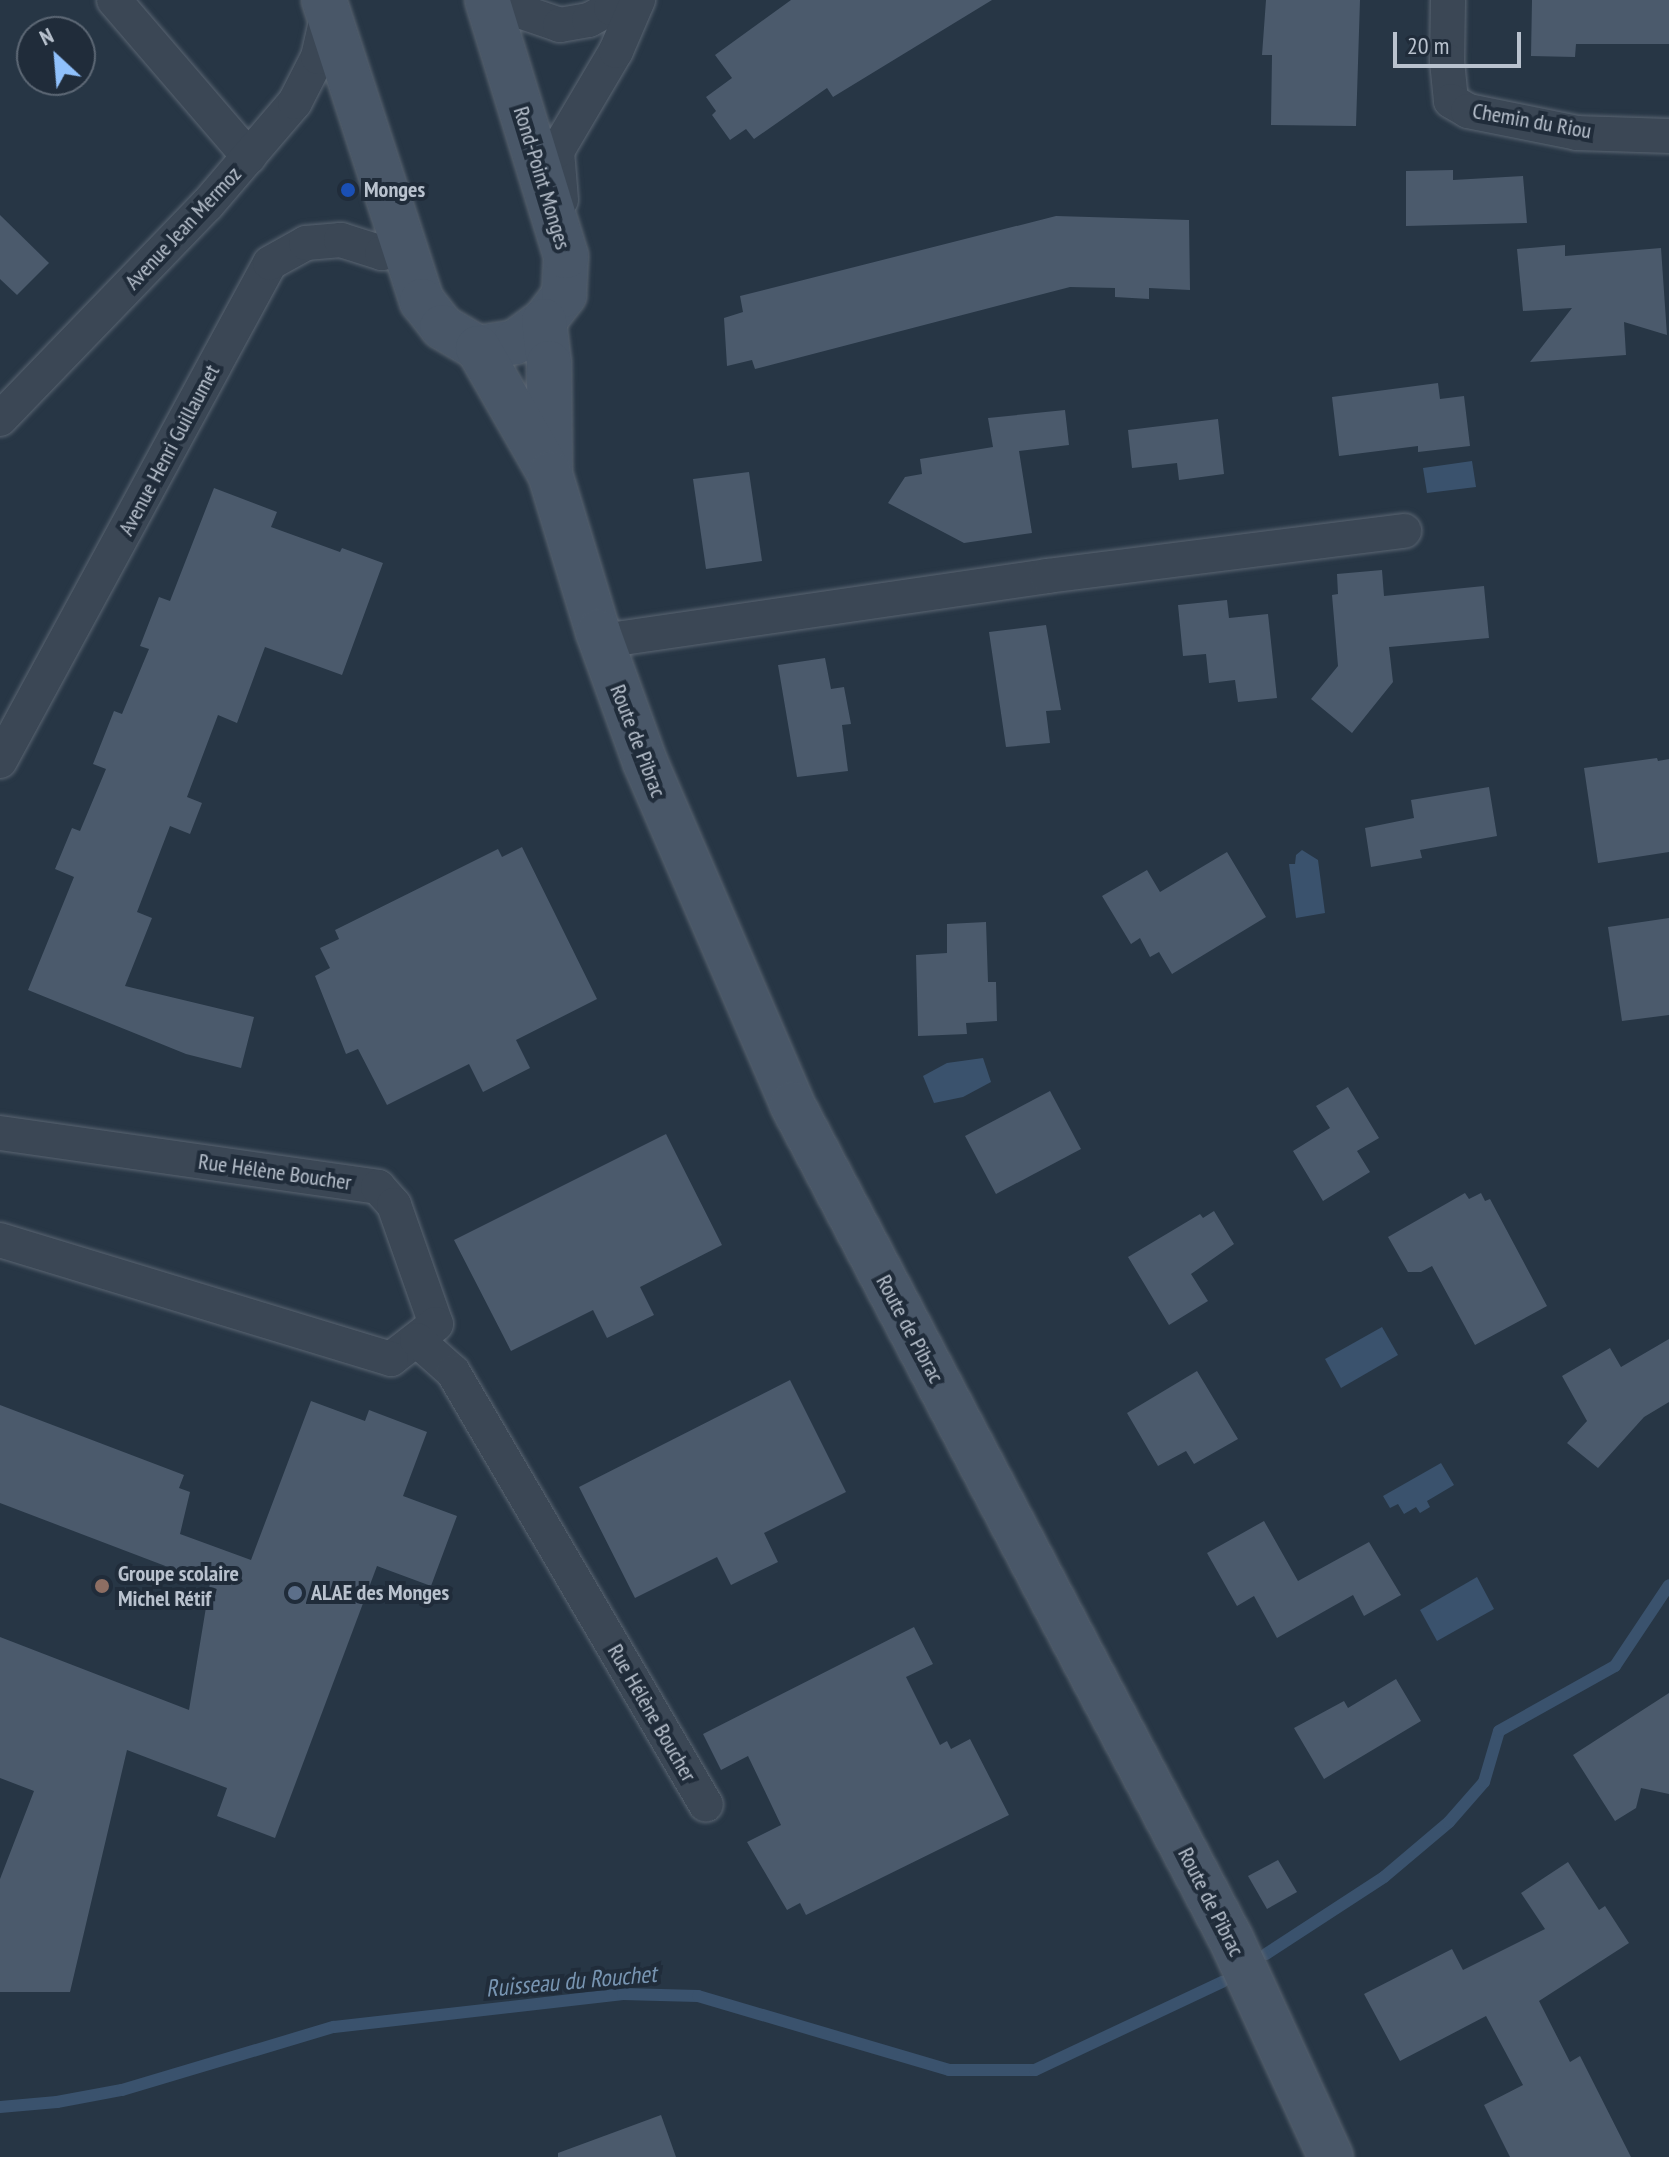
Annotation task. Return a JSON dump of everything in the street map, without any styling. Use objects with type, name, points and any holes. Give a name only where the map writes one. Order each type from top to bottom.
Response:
[{"type":"main road","name":"Rond-Point Monges","points":[[478,348],[515,342],[544,321],[564,295],[566,256],[487,0]]},
{"type":"main road","points":[[326,7],[422,301],[442,327],[478,348]]},
{"type":"main road","name":"Route de Pibrac","points":[[544,321],[550,375],[550,474]]},
{"type":"main road","name":"Route de Pibrac","points":[[478,348],[550,474],[602,641],[645,762],[792,1104],[1231,1939],[1331,2157]]},
{"type":"street","points":[[114,0],[249,157]]},
{"type":"street","points":[[487,0],[560,25],[589,20],[611,8],[637,2]]},
{"type":"street","name":"Chemin du Riou","points":[[1448,0],[1447,61],[1451,101],[1498,118],[1577,133],[1669,136]]},
{"type":"street","points":[[566,256],[557,151],[616,51],[637,2]]},
{"type":"street","name":"Avenue Jean Mermoz","points":[[0,419],[249,157],[295,102],[318,57],[326,7]]},
{"type":"street","name":"Avenue Henri Guillaumet","points":[[0,761],[270,263],[306,243],[341,240],[382,253],[405,250]]},
{"type":"street","points":[[602,641],[1047,576],[1404,531]]},
{"type":"street","name":"Rue Hélène Boucher","points":[[0,1133],[378,1187],[394,1205],[436,1324],[417,1340],[453,1372],[706,1805]]},
{"type":"street","points":[[0,1240],[391,1359],[417,1340]]},
{"type":"water","points":[[1472,461],[1476,487],[1427,493],[1423,468]]},
{"type":"water","points":[[1302,850],[1318,860],[1325,913],[1296,918],[1289,864],[1295,864],[1296,855]]},
{"type":"water","points":[[983,1058],[991,1082],[963,1097],[934,1103],[923,1076],[947,1063]]},
{"type":"water","points":[[1382,1327],[1398,1355],[1341,1388],[1325,1359]]},
{"type":"water","points":[[1441,1463],[1454,1485],[1427,1501],[1430,1507],[1420,1513],[1416,1507],[1404,1514],[1398,1504],[1390,1508],[1383,1496]]},
{"type":"water","points":[[1477,1577],[1494,1609],[1437,1641],[1420,1610]]},
{"type":"building","points":[[791,0],[992,0],[833,97],[827,88],[754,139],[746,129],[730,140],[712,115],[716,111],[706,97],[732,78],[715,55]]},
{"type":"building","points":[[1266,0],[1360,0],[1356,126],[1271,125],[1272,55],[1262,55]]},
{"type":"building","points":[[1532,0],[1669,0],[1669,44],[1576,44],[1575,57],[1531,56]]},
{"type":"building","points":[[1453,170],[1453,180],[1523,176],[1527,223],[1406,226],[1406,171]]},
{"type":"building","points":[[0,215],[49,263],[17,295],[0,279]]},
{"type":"building","points":[[1056,216],[1189,220],[1190,290],[1149,288],[1149,299],[1115,297],[1115,288],[1070,287],[755,369],[752,360],[727,366],[724,318],[743,312],[740,296]]},
{"type":"building","points":[[1565,245],[1565,256],[1661,248],[1667,335],[1624,322],[1626,355],[1530,362],[1572,308],[1523,311],[1517,249]]},
{"type":"building","points":[[1438,383],[1440,399],[1464,396],[1470,446],[1418,452],[1418,446],[1339,456],[1332,397]]},
{"type":"building","points":[[1065,410],[1069,445],[1019,451],[1032,533],[964,543],[888,503],[905,477],[922,474],[920,459],[993,447],[988,418]]},
{"type":"building","points":[[1218,419],[1224,474],[1179,480],[1177,463],[1132,468],[1128,430]]},
{"type":"building","points":[[749,472],[762,561],[706,569],[693,479]]},
{"type":"building","points":[[214,488],[277,512],[271,527],[340,552],[342,548],[383,563],[342,675],[265,647],[237,723],[218,715],[187,797],[202,803],[190,834],[170,826],[137,912],[152,918],[125,986],[254,1017],[241,1068],[186,1054],[28,990],[74,877],[55,869],[72,828],[80,831],[106,769],[93,764],[114,711],[122,714],[149,649],[140,646],[159,597],[170,601]]},
{"type":"building","points":[[1382,570],[1384,596],[1484,586],[1489,638],[1389,647],[1393,682],[1352,733],[1311,699],[1338,666],[1332,595],[1338,594],[1337,574]]},
{"type":"building","points":[[1227,600],[1229,618],[1268,614],[1277,698],[1238,702],[1235,680],[1209,683],[1206,654],[1183,656],[1178,605]]},
{"type":"building","points":[[1046,625],[1061,710],[1046,711],[1050,743],[1006,747],[989,632]]},
{"type":"building","points":[[825,658],[831,689],[844,687],[851,724],[842,725],[848,771],[797,777],[778,665]]},
{"type":"building","points":[[1657,758],[1658,761],[1669,759],[1669,852],[1598,863],[1584,768]]},
{"type":"building","points":[[1489,787],[1497,836],[1420,850],[1422,858],[1371,867],[1365,828],[1414,818],[1411,800]]},
{"type":"building","points":[[522,847],[597,999],[516,1040],[530,1068],[483,1092],[469,1064],[387,1105],[358,1049],[346,1054],[315,976],[330,968],[320,948],[339,939],[335,930],[498,849],[502,857]]},
{"type":"building","points":[[1227,852],[1266,917],[1172,974],[1159,952],[1150,957],[1140,938],[1131,944],[1102,896],[1147,870],[1160,892]]},
{"type":"building","points":[[1669,918],[1669,1015],[1622,1021],[1608,927]]},
{"type":"building","points":[[986,922],[988,982],[996,982],[997,1021],[966,1023],[967,1034],[918,1036],[916,955],[947,953],[947,924]]},
{"type":"building","points":[[1348,1087],[1379,1138],[1357,1151],[1370,1172],[1323,1201],[1293,1151],[1330,1128],[1316,1106]]},
{"type":"building","points":[[1050,1091],[1081,1149],[996,1194],[965,1136]]},
{"type":"building","points":[[666,1134],[722,1245],[640,1287],[654,1315],[607,1338],[593,1310],[511,1351],[454,1240]]},
{"type":"building","points":[[1465,1193],[1469,1199],[1481,1193],[1485,1201],[1490,1199],[1547,1306],[1475,1345],[1432,1266],[1421,1272],[1408,1272],[1388,1237]]},
{"type":"building","points":[[1214,1211],[1234,1244],[1191,1274],[1208,1301],[1169,1325],[1128,1257],[1200,1214],[1203,1218]]},
{"type":"building","points":[[1669,1339],[1669,1402],[1644,1417],[1598,1468],[1567,1443],[1587,1421],[1562,1376],[1610,1348],[1621,1367]]},
{"type":"building","points":[[1197,1371],[1238,1439],[1194,1464],[1186,1451],[1158,1466],[1127,1413]]},
{"type":"building","points":[[790,1380],[846,1492],[764,1533],[778,1562],[731,1585],[717,1557],[635,1598],[579,1487]]},
{"type":"building","points":[[311,1401],[365,1421],[369,1410],[427,1432],[403,1496],[457,1516],[431,1586],[377,1566],[275,1838],[217,1816],[227,1788],[127,1750],[70,1992],[0,1992],[0,1879],[34,1791],[0,1778],[0,1637],[189,1710],[210,1583],[0,1503],[0,1405],[184,1475],[179,1488],[190,1492],[180,1534],[251,1560]]},
{"type":"building","points":[[1264,1521],[1298,1581],[1369,1542],[1401,1595],[1364,1616],[1353,1595],[1277,1638],[1254,1596],[1237,1606],[1207,1553]]},
{"type":"building","points":[[914,1627],[933,1664],[906,1677],[940,1745],[947,1741],[951,1749],[970,1739],[1009,1815],[806,1915],[800,1903],[787,1910],[747,1842],[781,1825],[748,1756],[721,1770],[703,1734]]},
{"type":"building","points":[[1396,1679],[1421,1721],[1324,1779],[1294,1728],[1344,1701],[1348,1708]]},
{"type":"building","points":[[1669,1693],[1669,1794],[1641,1788],[1636,1808],[1615,1821],[1573,1755]]},
{"type":"building","points":[[1278,1860],[1297,1892],[1267,1909],[1248,1876]]},
{"type":"building","points":[[1568,1862],[1599,1910],[1605,1906],[1629,1943],[1539,2001],[1570,2062],[1580,2056],[1631,2157],[1510,2157],[1484,2105],[1523,2085],[1486,2016],[1400,2061],[1364,1994],[1452,1949],[1463,1970],[1545,1929],[1521,1893]]},
{"type":"building","points":[[661,2115],[676,2157],[558,2157],[558,2153]]},
{"type":"waterway","name":"Ruisseau du Rouchet","points":[[1266,1954],[1384,1877],[1449,1822],[1484,1782],[1499,1731],[1615,1666],[1669,1585]]},
{"type":"waterway","name":"Ruisseau du Rouchet","points":[[0,2107],[57,2102],[122,2090],[334,2027],[623,1994],[698,1996],[949,2070],[1035,2070],[1222,1982]]},
{"type":"place","name":"Monges","points":[[348,190]]},
{"type":"place","name":"Groupe scolaire Michel Rétif","points":[[102,1586]]},
{"type":"place","name":"ALAE des Monges","points":[[295,1593]]}]
